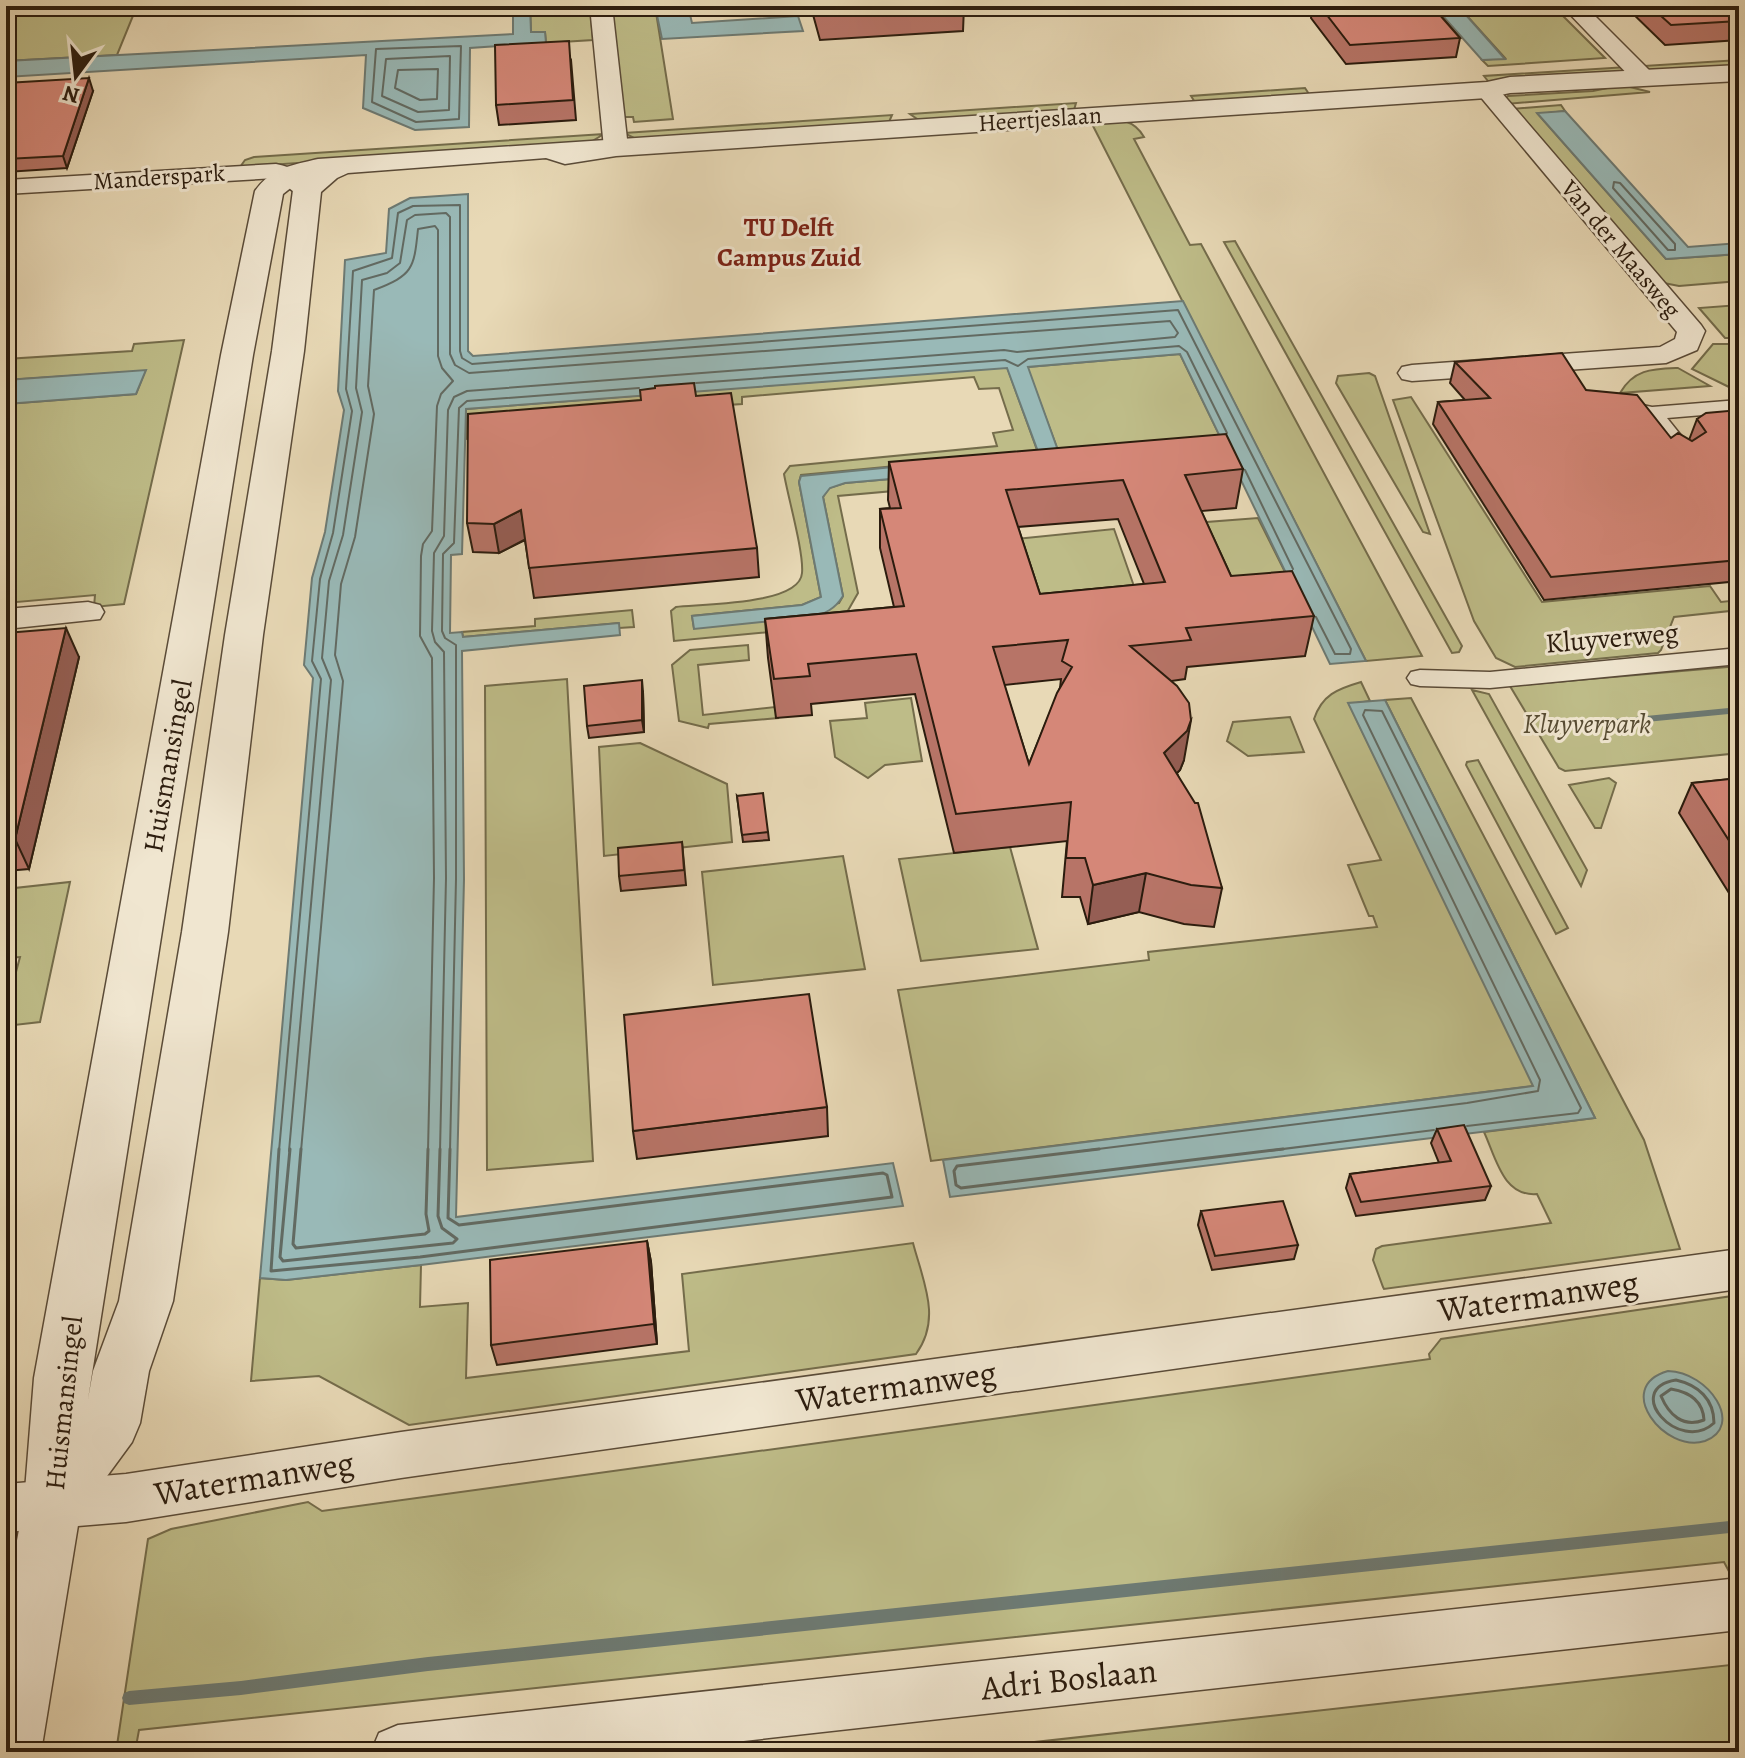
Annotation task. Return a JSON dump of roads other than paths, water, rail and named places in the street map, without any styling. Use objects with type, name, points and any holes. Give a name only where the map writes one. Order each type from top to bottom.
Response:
[{"type":"street","points":[[601,6],[604,149]]},
{"type":"street","points":[[1573,6],[1636,80]]},
{"type":"street","name":"Heertjeslaan","points":[[312,176],[503,155],[534,158],[604,149],[1487,90],[1556,91],[1636,80],[1739,73]]},
{"type":"street","name":"Van der Maasweg","points":[[1412,373],[1666,355],[1687,344],[1691,331],[1487,90]]},
{"type":"street","name":"Manderspark","points":[[6,187],[233,172],[312,176]]},
{"type":"street","name":"Huismansingel","points":[[30,1506],[112,1423],[121,1371],[146,1301],[205,932],[244,635],[312,176]]},
{"type":"street","points":[[1593,405],[1634,405],[1652,413],[1684,453]]},
{"type":"street","points":[[1652,413],[1739,406]]},
{"type":"street","points":[[6,619],[88,612]]},
{"type":"street","name":"Kluyverweg","points":[[1420,678],[1490,680],[1739,656]]},
{"type":"street","name":"Watermanweg","points":[[30,1506],[126,1498],[401,1455],[1739,1269]]},
{"type":"street","points":[[9,1752],[30,1506]]},
{"type":"street","name":"Adri Boslaan","points":[[398,1752],[1739,1604]]},
{"type":"water","points":[[513,6],[530,6],[531,32],[545,32],[546,43],[470,48],[469,127],[415,130],[363,108],[366,55],[6,77],[6,61],[513,34]]},
{"type":"water","points":[[655,6],[688,6],[692,23],[798,16],[803,31],[662,39]]},
{"type":"water","points":[[1434,6],[1458,6],[1505,59],[1482,60]]},
{"type":"water","points":[[1565,111],[1688,247],[1739,243],[1739,254],[1666,259],[1537,113]]},
{"type":"water","points":[[468,194],[468,351],[473,356],[1183,301],[1366,661],[1330,664],[1180,354],[1028,367],[1060,456],[1050,465],[845,483],[830,488],[823,497],[843,596],[837,604],[811,617],[694,629],[692,616],[802,605],[821,597],[799,482],[801,476],[1035,453],[1037,449],[1007,368],[466,409],[462,554],[451,555],[450,633],[462,632],[463,637],[619,623],[620,635],[462,651],[464,879],[456,1217],[893,1163],[903,1206],[421,1265],[286,1280],[260,1278],[313,678],[304,665],[312,578],[325,532],[344,410],[338,391],[345,260],[386,253],[389,209],[410,198]]},
{"type":"water","points":[[146,370],[136,394],[6,404],[6,380]]},
{"type":"water","points":[[1385,700],[1595,1118],[950,1197],[943,1160],[1533,1086],[1348,703]]},
{"type":"water","points":[[1668,1371],[1697,1380],[1717,1401],[1722,1424],[1717,1434],[1705,1441],[1690,1442],[1674,1438],[1650,1417],[1645,1404],[1645,1391],[1652,1379]]},
{"type":"waterway","points":[[1553,728],[1739,710]]},
{"type":"waterway","points":[[129,1698],[1739,1526]]},
{"type":"district","name":"TU Delft Campus Zuid","points":[[789,242]]},
{"type":"park label","name":"Kluyverpark","points":[[1587,724]]}]
